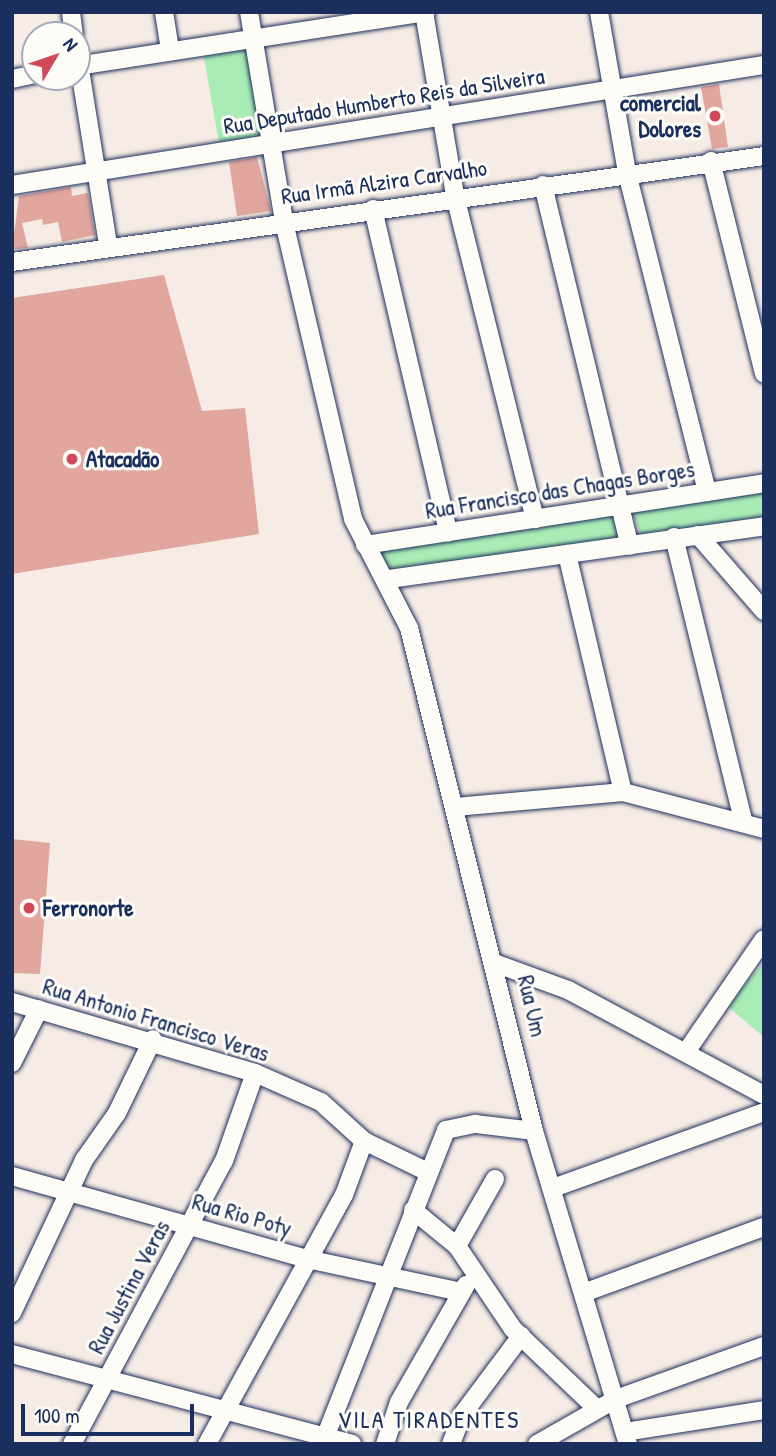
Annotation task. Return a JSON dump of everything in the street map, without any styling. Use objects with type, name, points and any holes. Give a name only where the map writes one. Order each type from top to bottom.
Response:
[{"type":"street","points":[[163,12],[170,51]]},
{"type":"street","name":"Rua Um","points":[[249,12],[284,222],[365,545],[388,579],[409,628],[497,964],[534,1131],[586,1292],[627,1438]]},
{"type":"street","points":[[91,60],[254,40],[336,19],[425,12],[455,196],[535,519]]},
{"type":"street","points":[[599,12],[627,173],[707,492]]},
{"type":"street","name":"Rua Deputado Humberto Reis da Silveira","points":[[12,185],[764,65]]},
{"type":"street","points":[[83,91],[108,245]]},
{"type":"street","name":"Rua Irmã Alzira Carvalho","points":[[12,262],[108,245],[455,196],[764,156]]},
{"type":"street","points":[[711,161],[764,374]]},
{"type":"street","points":[[543,185],[630,546]]},
{"type":"street","points":[[373,209],[449,532]]},
{"type":"street","name":"Rua Francisco das Chagas Borges","points":[[365,545],[764,484]]},
{"type":"street","points":[[388,579],[764,526]]},
{"type":"street","points":[[698,535],[764,611]]},
{"type":"street","points":[[674,537],[743,821]]},
{"type":"street","points":[[567,554],[623,792]]},
{"type":"street","points":[[455,807],[623,792],[743,821],[764,829]]},
{"type":"street","points":[[686,1052],[764,939]]},
{"type":"street","points":[[497,964],[568,990],[764,1095]]},
{"type":"street","name":"Rua Antonio Francisco Veras","points":[[12,1002],[153,1039],[255,1073],[333,1109],[364,1141],[426,1171]]},
{"type":"street","points":[[12,1063],[39,1009]]},
{"type":"street","points":[[12,1313],[72,1190],[153,1039]]},
{"type":"street","name":"Rua Justina Veras","points":[[72,1444],[230,1147],[255,1073]]},
{"type":"street","points":[[553,1188],[764,1112]]},
{"type":"street","points":[[316,1437],[389,1274],[426,1171],[451,1126],[534,1131]]},
{"type":"street","points":[[207,1444],[344,1195],[364,1141]]},
{"type":"street","name":"Rua Rio Poty","points":[[12,1176],[72,1190],[307,1259],[389,1274],[461,1292]]},
{"type":"street","points":[[457,1246],[495,1179]]},
{"type":"street","points":[[413,1210],[457,1246],[521,1336],[596,1408]]},
{"type":"street","points":[[586,1292],[764,1227]]},
{"type":"street","points":[[385,1444],[399,1402],[461,1292],[475,1274]]},
{"type":"street","points":[[451,1444],[462,1415],[521,1336]]},
{"type":"street","points":[[537,1444],[616,1399],[764,1346]]},
{"type":"street","points":[[12,1354],[225,1409],[316,1437],[352,1444]]},
{"type":"street","points":[[627,1438],[764,1410]]},
{"type":"green space","points":[[248,44],[264,135],[219,143],[203,52]]},
{"type":"green space","points":[[764,491],[764,520],[641,536],[632,510]]},
{"type":"green space","points":[[616,512],[625,544],[396,576],[375,549]]},
{"type":"green space","points":[[764,962],[764,1037],[727,1006]]},
{"type":"building","name":"comercial Dolores","points":[[719,84],[728,147],[712,149],[701,87]]},
{"type":"building","points":[[257,157],[271,211],[237,216],[229,162]]},
{"type":"building","points":[[71,187],[72,196],[88,193],[95,235],[62,242],[58,222],[43,225],[42,219],[22,223],[28,248],[12,249],[19,196]]},
{"type":"building","points":[[164,275],[202,411],[245,408],[259,534],[12,574],[12,298]]},
{"type":"building","name":"Ferronorte","points":[[12,839],[50,843],[40,974],[12,973]]},
{"type":"place","name":"comercial Dolores","points":[[715,116]]},
{"type":"place","name":"Atacadão","points":[[72,459]]},
{"type":"place","name":"Ferronorte","points":[[29,908]]},
{"type":"district","name":"VILA TIRADENTES","points":[[429,1420]]}]
